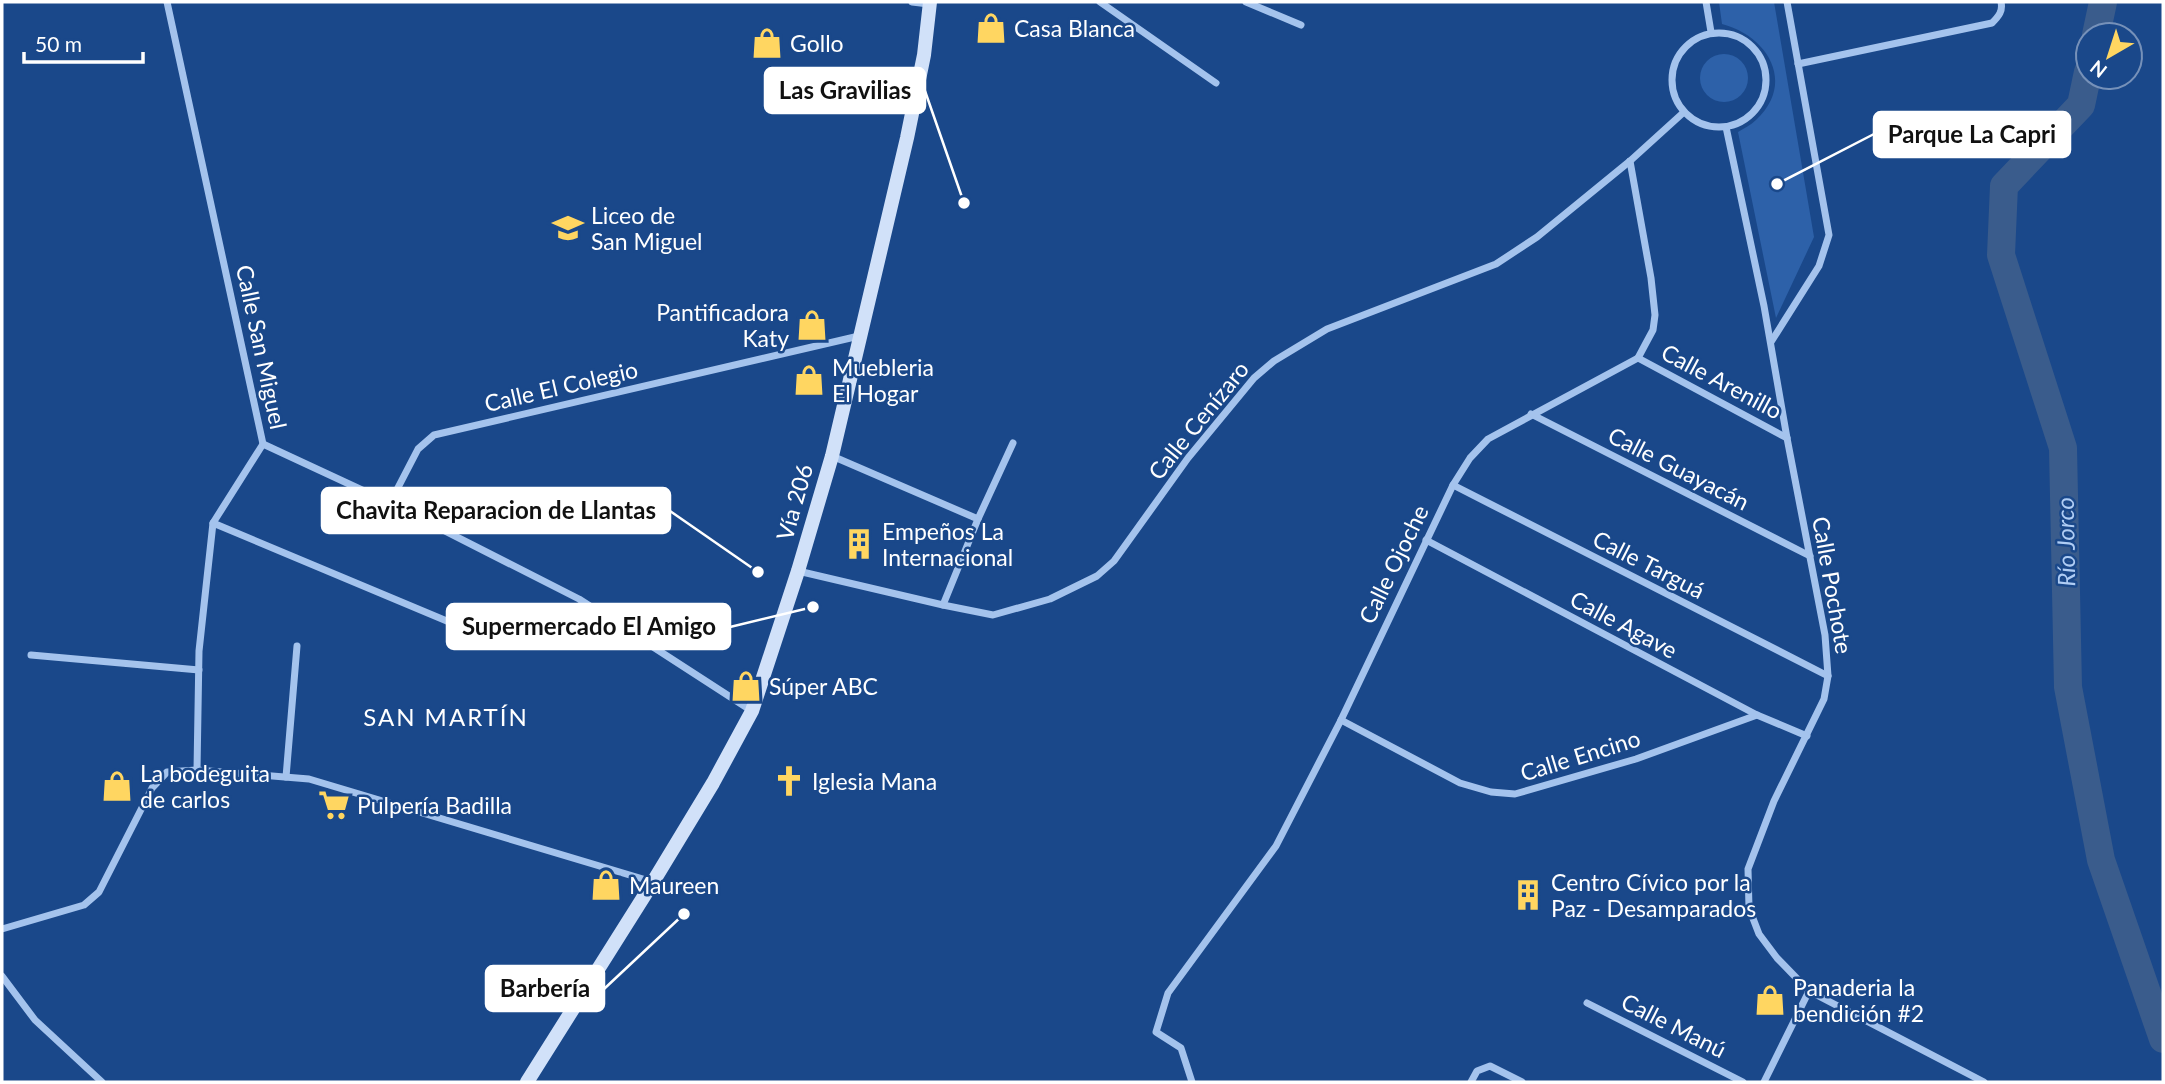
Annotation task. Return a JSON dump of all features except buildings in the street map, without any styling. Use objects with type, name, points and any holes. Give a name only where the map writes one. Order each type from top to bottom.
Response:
[{"type":"main road","name":"Vía 206","points":[[527,1082],[653,882],[713,783],[752,711],[832,456],[908,138],[924,55],[930,3]]},
{"type":"street","name":"Calle San Miguel","points":[[167,2],[263,444],[390,503],[579,600],[752,711]]},
{"type":"street","points":[[912,2],[930,3]]},
{"type":"street","points":[[1100,2],[1216,83]]},
{"type":"street","points":[[1247,2],[1301,25]]},
{"type":"street","points":[[1706,2],[1711,32]]},
{"type":"street","points":[[1771,343],[1819,266],[1829,235],[1787,2]]},
{"type":"street","points":[[1798,64],[1992,23],[1999,16],[2001,2]]},
{"type":"street","points":[[1711,32],[1737,35],[1760,55],[1766,70],[1762,100],[1747,118],[1726,127],[1710,126],[1696,121],[1684,112],[1675,98],[1671,82],[1673,66],[1680,51],[1692,40],[1711,32]]},
{"type":"street","name":"Calle Cenízaro","points":[[798,571],[993,615],[1050,598],[1097,576],[1114,561],[1188,458],[1254,378],[1274,361],[1327,329],[1496,264],[1537,237],[1630,161],[1684,112]]},
{"type":"street","name":"Calle Pochote","points":[[1726,127],[1771,343],[1825,635],[1828,676],[1824,699],[1774,801],[1748,869],[1749,908],[1759,934],[1777,958],[1809,991],[1984,1082]]},
{"type":"street","points":[[1630,161],[1655,315],[1653,330],[1638,358]]},
{"type":"street","name":"Calle El Colegio","points":[[390,503],[418,449],[434,435],[859,336]]},
{"type":"street","name":"Calle Ojoche","points":[[1192,1082],[1181,1048],[1156,1032],[1168,993],[1276,846],[1341,720],[1453,485],[1469,458],[1488,439],[1638,358]]},
{"type":"street","name":"Calle Arenillo","points":[[1638,358],[1787,438]]},
{"type":"street","name":"Calle Guayacán","points":[[1531,414],[1810,556]]},
{"type":"street","points":[[943,605],[1013,443]]},
{"type":"street","points":[[197,770],[199,670],[214,523],[263,444]]},
{"type":"street","points":[[832,456],[978,519]]},
{"type":"street","name":"Calle Targuá","points":[[1453,485],[1828,676]]},
{"type":"street","points":[[214,523],[485,637]]},
{"type":"street","name":"Calle Agave","points":[[1426,540],[1757,715],[1807,736]]},
{"type":"street","points":[[285,777],[296,646]]},
{"type":"street","points":[[31,655],[199,670]]},
{"type":"street","name":"Calle Encino","points":[[1341,720],[1460,783],[1491,792],[1515,794],[1636,760],[1757,715]]},
{"type":"street","points":[[2,929],[84,905],[99,892],[152,788],[167,772],[197,770],[309,779],[653,882]]},
{"type":"street","points":[[2,976],[35,1020],[102,1082]]},
{"type":"street","points":[[1763,1082],[1809,991]]},
{"type":"street","name":"Calle Manú","points":[[1587,1003],[1743,1082]]},
{"type":"street","points":[[1471,1082],[1477,1071],[1490,1066],[1522,1082]]},
{"type":"shaded area","points":[[1719,2],[1774,2],[1814,237],[1776,318],[1738,132],[1754,122],[1768,106],[1774,91],[1775,77],[1764,50],[1738,30],[1722,24]]},
{"type":"shaded area","points":[[1724,54],[1741,61],[1748,78],[1741,95],[1724,102],[1707,95],[1700,78],[1707,61]]},
{"type":"waterway","name":"Río Jorco","points":[[2099,21],[2103,2]]},
{"type":"waterway","name":"Río Jorco","points":[[2084,91],[2081,105],[2004,186],[2001,255],[2063,448],[2068,687],[2101,860],[2163,1039]]},
{"type":"place","name":"Casa Blanca","points":[[991,28]]},
{"type":"place","name":"Gollo","points":[[767,43]]},
{"type":"place","name":"Parque La Capri","points":[[1777,184]]},
{"type":"place","name":"Las Gravilias","points":[[964,203]]},
{"type":"place","name":"Liceo de San Miguel","points":[[568,228]]},
{"type":"place","name":"Pantificadora Katy","points":[[812,325]]},
{"type":"place","name":"Muebleria El Hogar","points":[[809,380]]},
{"type":"place","name":"Empeños La Internacional","points":[[859,544]]},
{"type":"place","name":"Chavita Reparacion de Llantas","points":[[758,572]]},
{"type":"place","name":"Supermercado El Amigo","points":[[813,607]]},
{"type":"place","name":"Súper ABC","points":[[746,686]]},
{"type":"place","name":"Iglesia Mana","points":[[789,781]]},
{"type":"place","name":"La bodeguita de carlos","points":[[117,786]]},
{"type":"place","name":"Pulpería Badilla","points":[[334,805]]},
{"type":"place","name":"Maureen","points":[[606,885]]},
{"type":"place","name":"Centro Cívico por la Paz - Desamparados","points":[[1528,895]]},
{"type":"place","name":"Barbería","points":[[684,914]]},
{"type":"place","name":"Panaderia la bendición #2","points":[[1770,1000]]},
{"type":"district","name":"SAN MARTÍN","points":[[446,716]]}]
